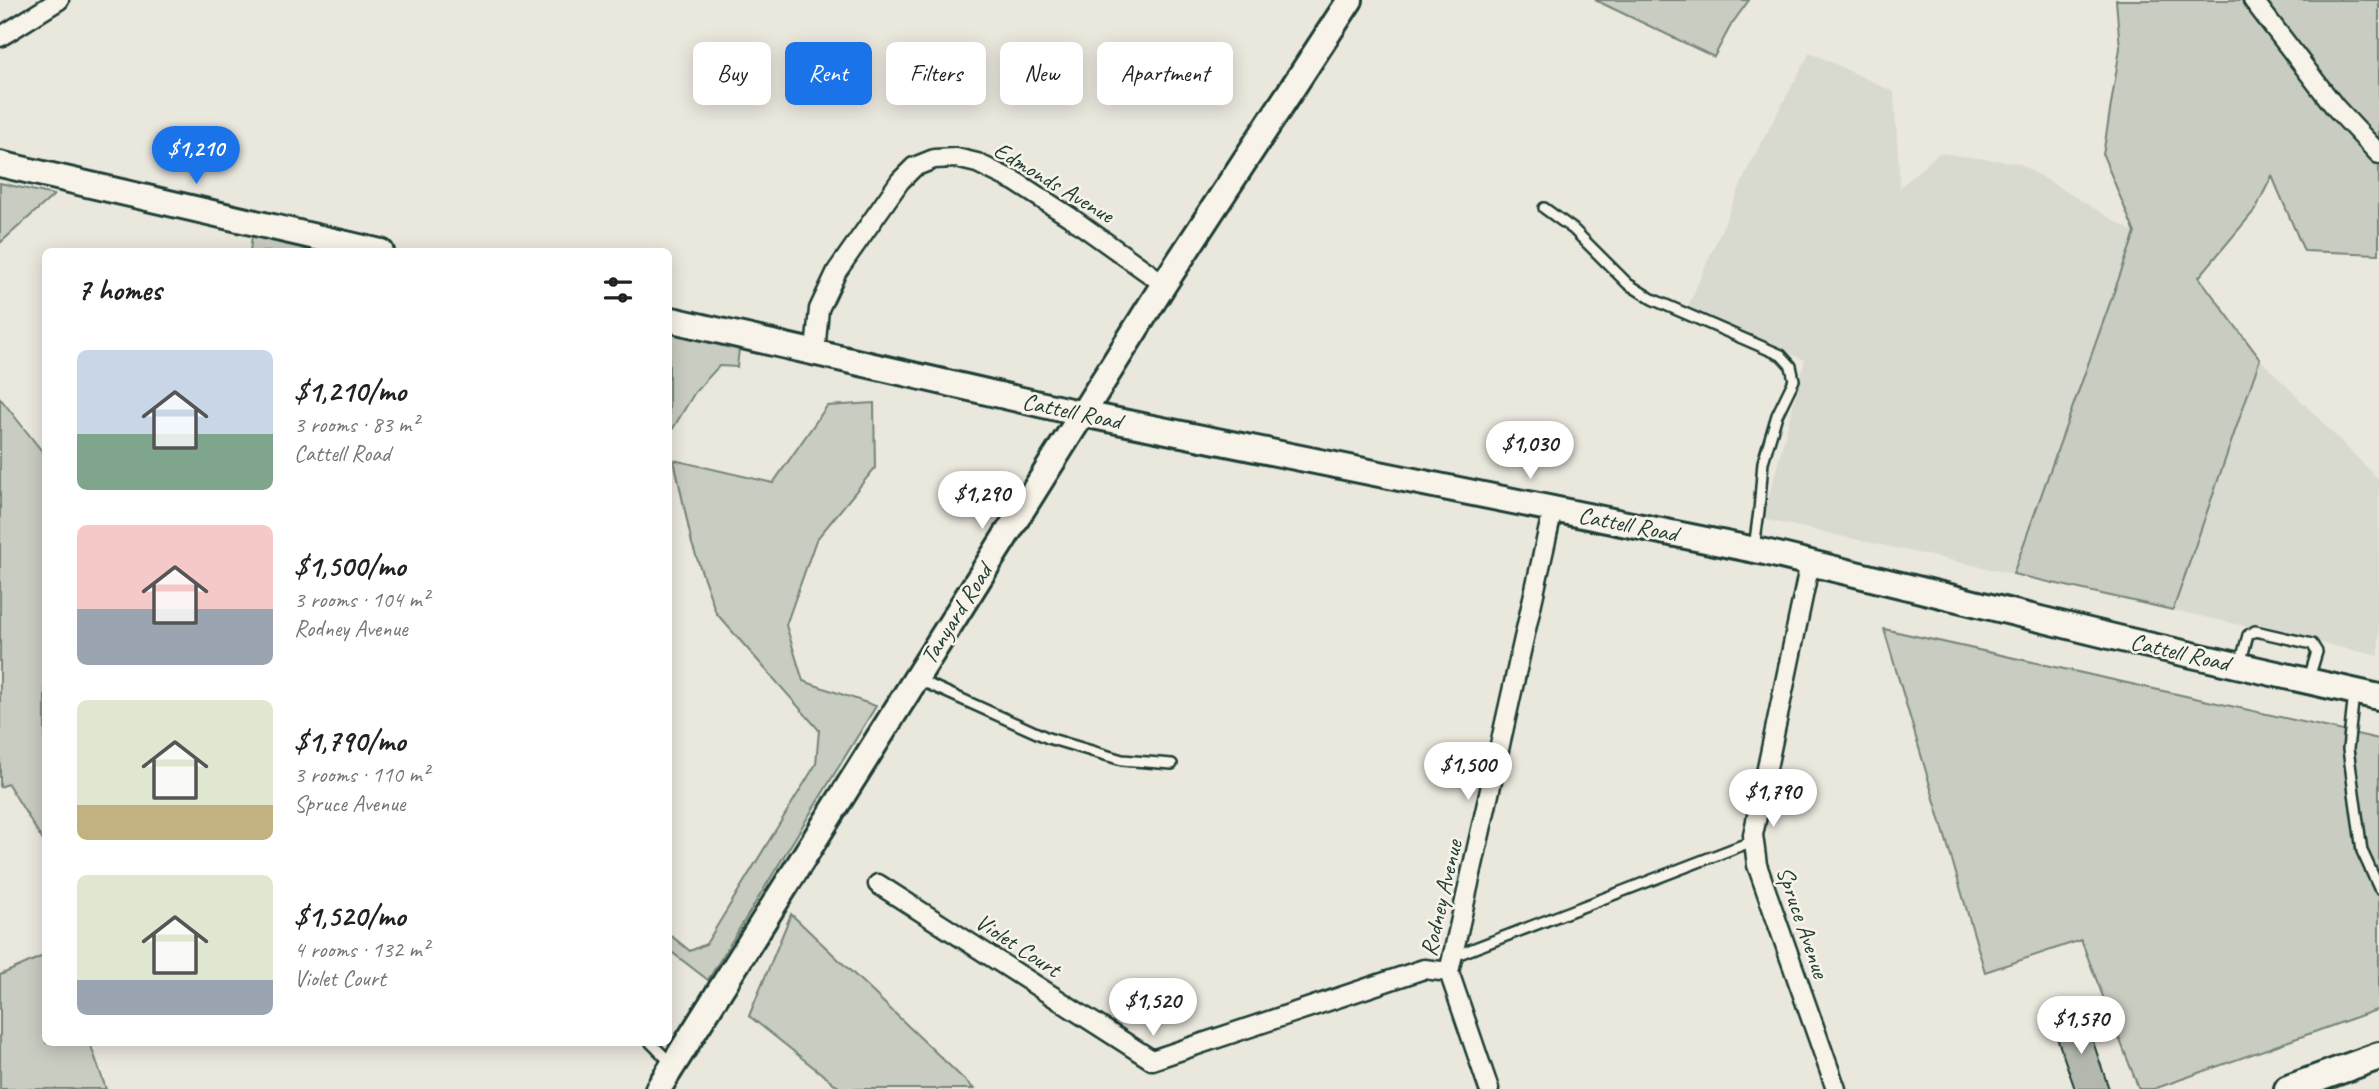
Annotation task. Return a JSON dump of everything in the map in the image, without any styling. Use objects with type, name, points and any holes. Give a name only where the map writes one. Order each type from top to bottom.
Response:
[{"type":"main road","points":[[2288,1089],[2379,1056]]},
{"type":"street","points":[[0,37],[59,0]]},
{"type":"street","name":"Tanyard Road","points":[[658,1089],[1164,284],[1350,0]]},
{"type":"street","points":[[2253,0],[2335,107],[2379,154]]},
{"type":"street","name":"Edmonds Avenue","points":[[815,352],[820,309],[837,271],[900,181],[914,167],[934,159],[956,158],[977,163],[1016,182],[1164,284]]},
{"type":"street","points":[[0,164],[364,248]]},
{"type":"street","name":"Cattell Road","points":[[672,319],[1083,414],[1754,550],[2379,697]]},
{"type":"street","name":"Rodney Avenue","points":[[1489,1089],[1451,964],[1553,509]]},
{"type":"street","name":"Spruce Avenue","points":[[1810,563],[1753,841],[1756,864],[1836,1089]]},
{"type":"street","name":"Violet Court","points":[[878,884],[1153,1060],[1424,969],[1451,964]]},
{"type":"lane","points":[[1544,208],[1573,229],[1628,284],[1652,299],[1781,355],[1791,366],[1794,380],[1777,415],[1763,462],[1754,550]]},
{"type":"lane","points":[[2240,666],[2248,635],[2255,631],[2312,644],[2317,652],[2309,681]]},
{"type":"lane","points":[[916,678],[1048,737],[1122,760],[1172,764]]},
{"type":"lane","points":[[2354,692],[2348,749],[2362,851],[2379,888]]},
{"type":"lane","points":[[1451,964],[1753,841]]},
{"type":"lane","points":[[654,1046],[673,1065]]},
{"type":"shaded area","points":[[1595,0],[1749,0],[1731,25],[1714,57]]},
{"type":"shaded area","points":[[2116,0],[2379,0],[2379,254],[2304,251],[2272,176],[2255,210],[2199,277],[2260,359],[2173,610],[2013,574],[2135,233],[2103,155],[2120,48]]},
{"type":"shaded area","points":[[1810,52],[1894,92],[1900,187],[1939,153],[2019,163],[2135,233],[2013,574],[1763,519],[1805,360],[1685,313],[1750,164]]},
{"type":"shaded area","points":[[0,183],[54,195],[0,243]]},
{"type":"shaded area","points":[[252,235],[307,248],[250,248]]},
{"type":"shaded area","points":[[672,333],[739,349],[737,367],[719,366],[695,392],[672,430]]},
{"type":"shaded area","points":[[2260,359],[2379,480],[2379,656],[2173,610]]},
{"type":"shaded area","points":[[0,398],[42,451],[42,839],[8,784],[0,787]]},
{"type":"shaded area","points":[[874,403],[875,468],[816,540],[786,625],[803,681],[876,706],[708,980],[672,952],[672,936],[690,951],[706,944],[816,764],[819,730],[716,613],[692,544],[674,460],[773,483],[827,406]]},
{"type":"shaded area","points":[[1884,629],[2379,739],[2379,1009],[2154,1089],[2139,1089],[2081,940],[1985,972]]},
{"type":"shaded area","points":[[791,914],[974,1089],[841,1089],[749,1016]]},
{"type":"shaded area","points":[[42,956],[42,1046],[91,1046],[106,1089],[0,1089],[0,975]]},
{"type":"building","points":[[2085,1018],[2109,1089],[2075,1089],[2054,1029]]}]
